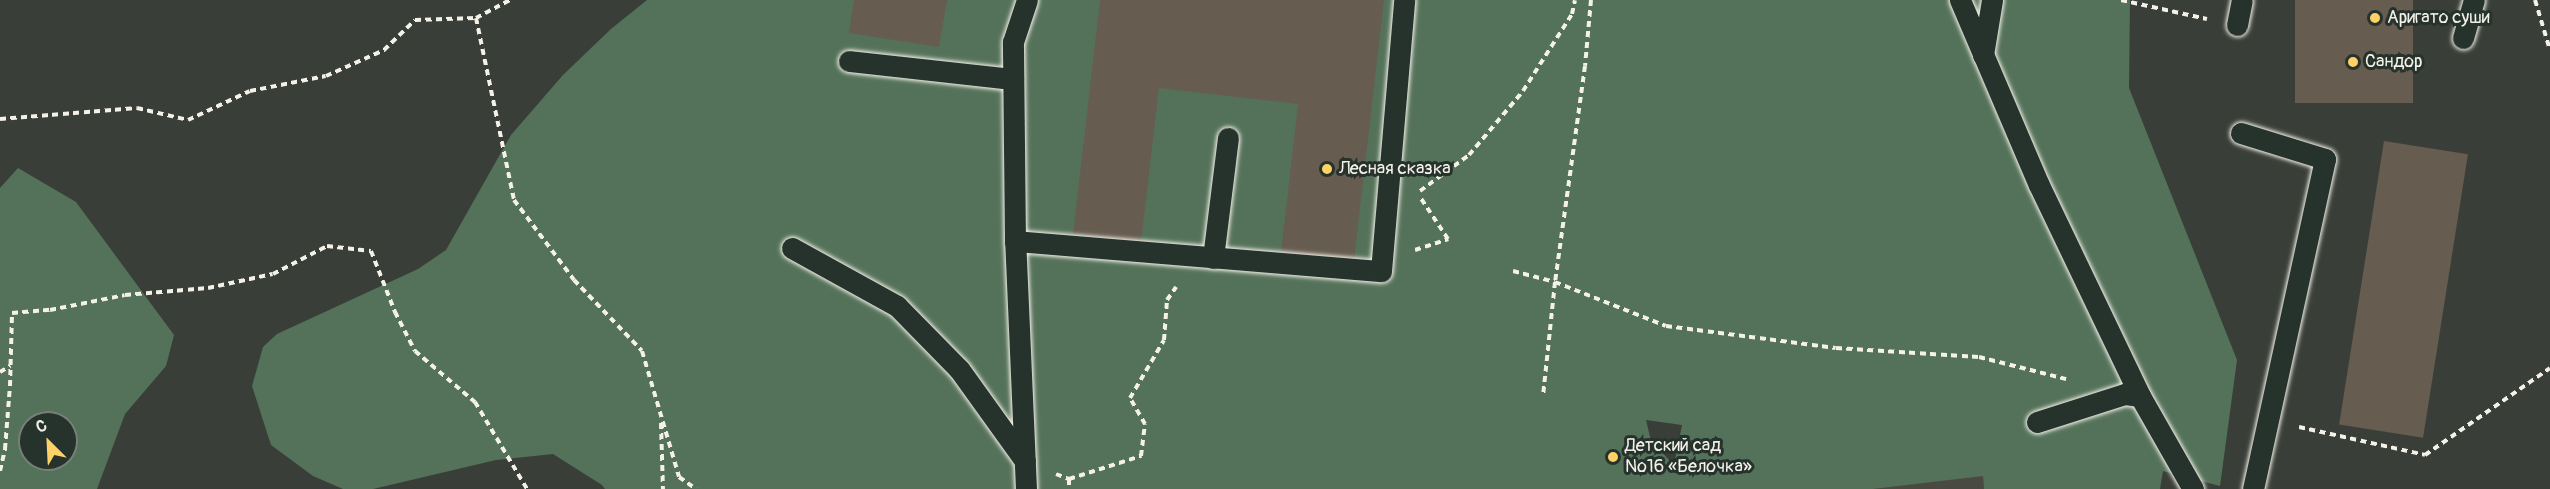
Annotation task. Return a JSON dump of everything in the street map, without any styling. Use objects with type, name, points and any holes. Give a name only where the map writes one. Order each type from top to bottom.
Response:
[{"type":"lane","points":[[1026,489],[1015,241],[1013,42],[1027,0]]},
{"type":"lane","points":[[1015,241],[1381,271],[1404,0]]},
{"type":"lane","points":[[1960,0],[2039,185],[2140,396],[2193,489]]},
{"type":"lane","points":[[1983,55],[1992,0]]},
{"type":"lane","points":[[2237,25],[2242,0]]},
{"type":"lane","points":[[2463,38],[2474,0]]},
{"type":"lane","points":[[849,61],[1013,78]]},
{"type":"lane","points":[[2241,132],[2325,159],[2253,489]]},
{"type":"lane","points":[[1205,257],[1228,138]]},
{"type":"lane","points":[[792,248],[897,306],[959,369],[1025,462]]},
{"type":"lane","points":[[2037,422],[2125,394],[2140,396]]},
{"type":"path","points":[[0,119],[137,108],[188,120],[250,91],[326,76],[384,50],[415,20],[476,18],[510,0]]},
{"type":"path","points":[[1385,217],[1469,155],[1523,92],[1572,14],[1575,0]]},
{"type":"path","points":[[1544,396],[1555,282],[1585,66],[1591,0]]},
{"type":"path","points":[[2121,0],[2237,25]]},
{"type":"path","points":[[2535,0],[2550,50]]},
{"type":"path","points":[[476,18],[514,200],[574,280],[642,351],[679,477],[696,489]]},
{"type":"path","points":[[0,471],[5,449],[12,313],[50,310],[125,295],[208,288],[273,274],[327,246],[371,251],[395,312],[415,351],[476,402],[527,489]]},
{"type":"path","points":[[1025,462],[1069,479],[1141,456],[1145,424],[1130,398],[1164,340],[1167,300],[1205,257]]},
{"type":"path","points":[[1513,272],[1555,282],[1666,326],[1836,348],[1979,357],[2069,380]]},
{"type":"path","points":[[0,372],[10,366]]},
{"type":"path","points":[[2268,421],[2425,455],[2550,368]]},
{"type":"path","points":[[661,416],[663,489]]},
{"type":"path","points":[[1069,479],[1070,489]]},
{"type":"shaded area","points":[[1983,475],[1984,489],[1873,489]]},
{"type":"green space","points":[[647,0],[2130,0],[2129,88],[2237,360],[2220,486],[2163,471],[2160,489],[1984,489],[1983,476],[1873,489],[605,489],[553,454],[496,460],[373,489],[343,489],[313,476],[271,445],[252,386],[263,347],[277,334],[418,269],[446,250],[511,135],[563,75],[611,29]],"holes":[[[1646,420],[1682,425],[1674,465],[1651,441]]]},
{"type":"green space","points":[[18,168],[76,202],[174,335],[166,366],[125,414],[97,489],[0,489],[0,188]]},
{"type":"building","points":[[854,0],[947,0],[939,47],[849,33]]},
{"type":"building","name":"Лесная сказка","points":[[1100,0],[1384,0],[1354,260],[1281,253],[1298,104],[1159,88],[1141,242],[1073,235]]},
{"type":"building","points":[[2295,0],[2413,0],[2413,103],[2295,103]]},
{"type":"building","points":[[2384,141],[2468,154],[2423,438],[2339,424]]},
{"type":"place","name":"Аригато суши","points":[[2375,18]]},
{"type":"place","name":"Сандор","points":[[2353,62]]},
{"type":"place","name":"Лесная сказка","points":[[1327,169]]},
{"type":"place","name":"Детский сад №16 «Белочка»","points":[[1613,457]]}]
